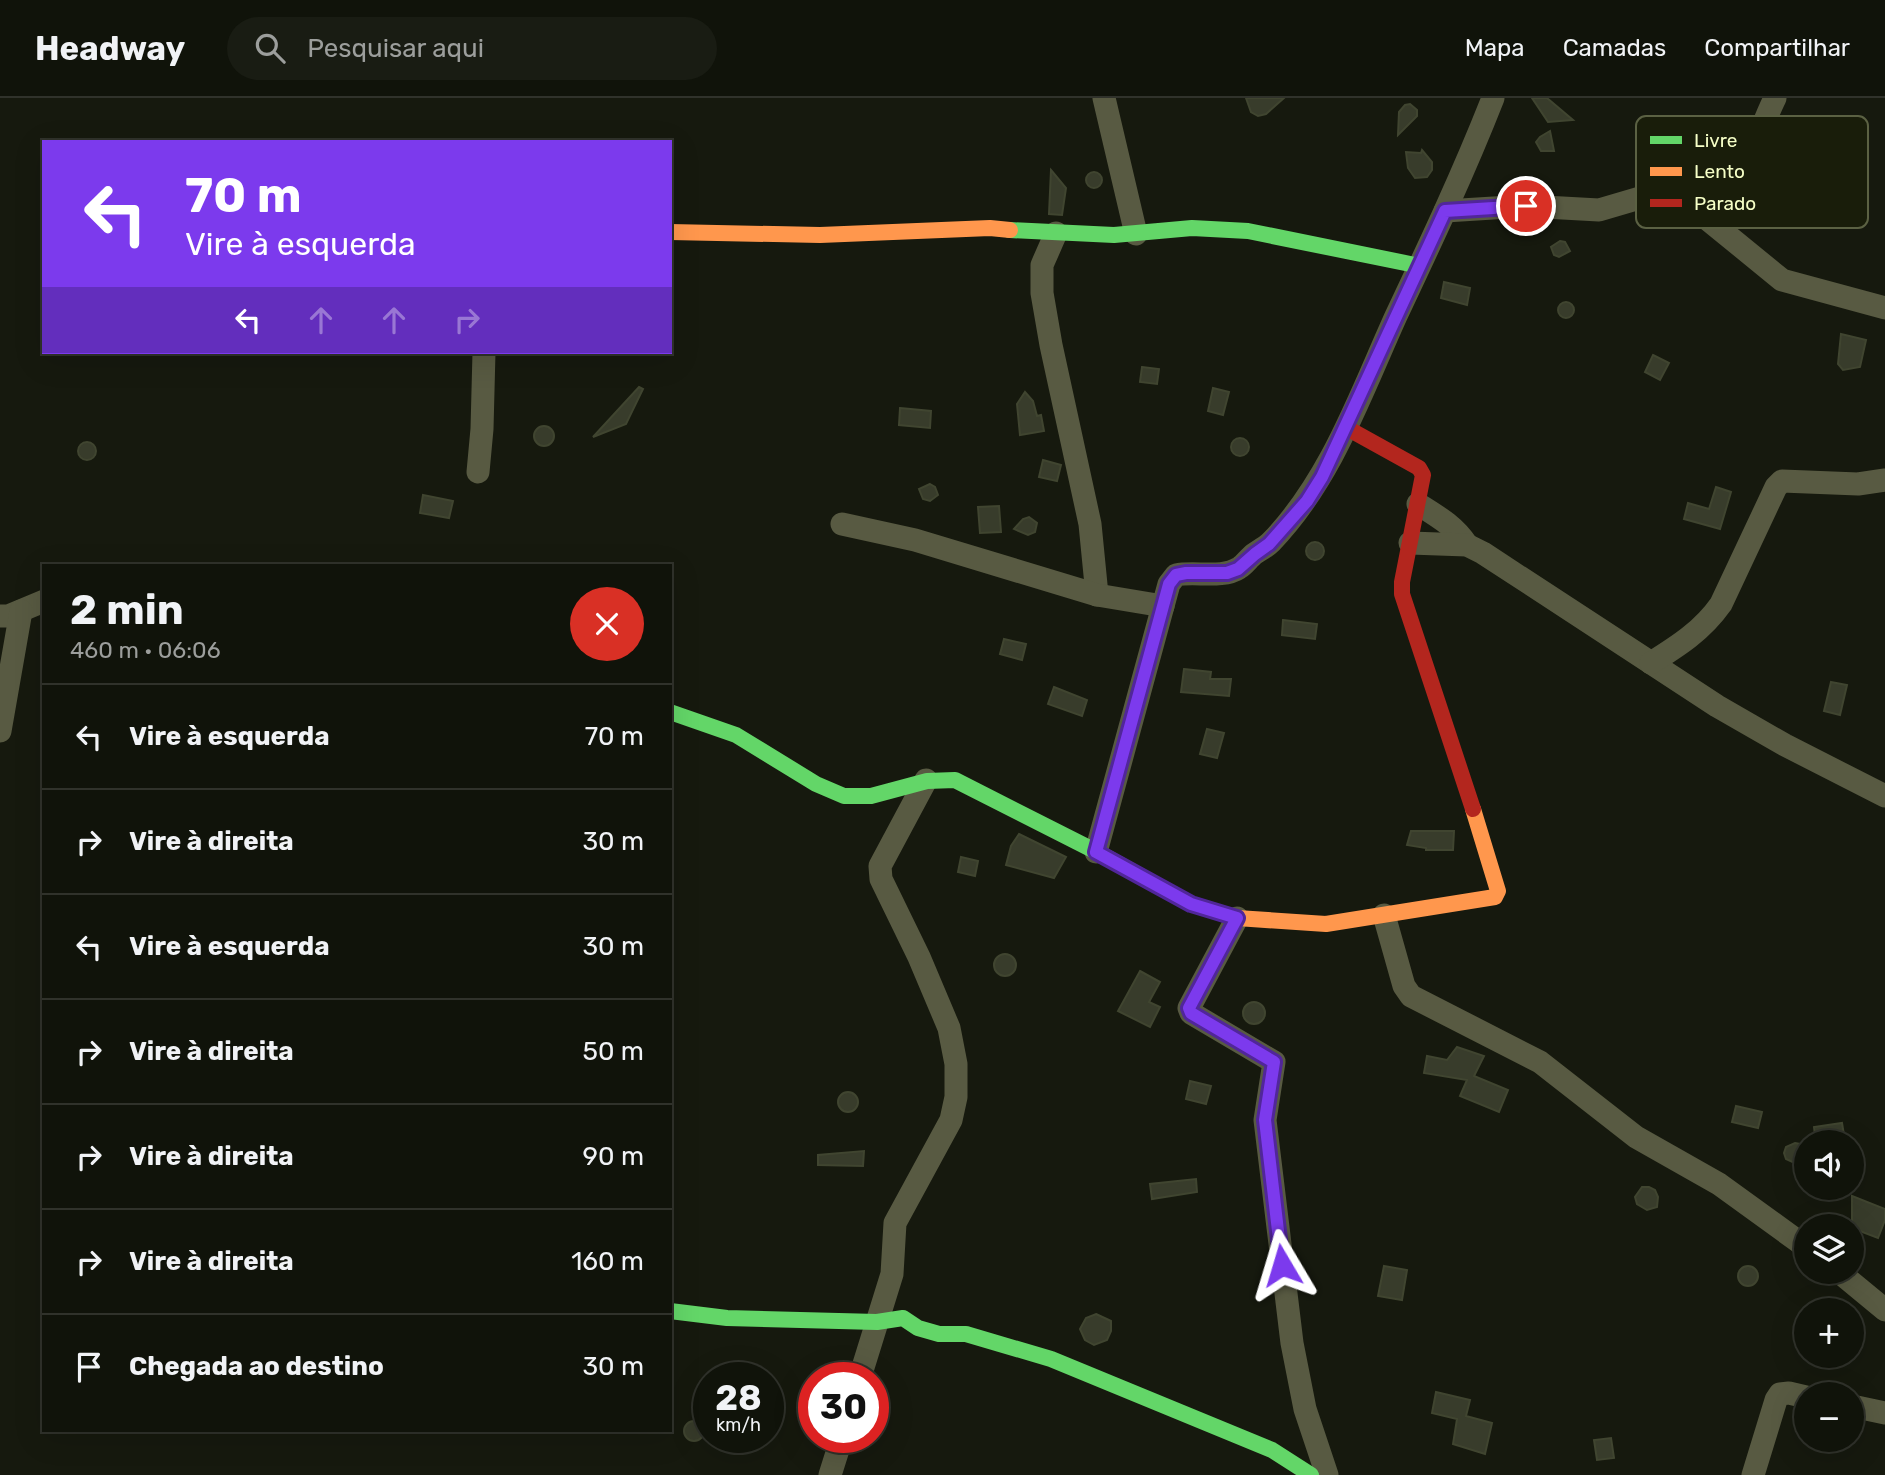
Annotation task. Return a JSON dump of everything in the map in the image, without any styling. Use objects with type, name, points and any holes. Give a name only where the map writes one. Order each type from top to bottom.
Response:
[{"type":"street","points":[[1104,98],[1136,234]]},
{"type":"street","points":[[1096,852],[1169,584],[1176,575],[1227,573],[1238,569],[1269,544],[1307,501],[1322,477],[1420,266],[1493,98]]},
{"type":"street","points":[[1766,116],[1775,98]]},
{"type":"street","points":[[1445,211],[1526,206],[1599,210],[1636,199]]},
{"type":"street","points":[[672,232],[820,235],[990,228],[1056,233],[1136,234],[1192,228],[1224,228],[1420,266]]},
{"type":"street","points":[[1719,228],[1766,269],[1782,279],[1885,308]]},
{"type":"street","points":[[1056,233],[1042,265],[1042,292],[1090,524],[1097,595]]},
{"type":"street","points":[[478,471],[484,354]]},
{"type":"street","points":[[672,713],[738,736],[823,787],[845,796],[863,798],[926,780],[955,780],[1191,904],[1237,918],[1326,924],[1495,897],[1498,895],[1462,771],[1402,594],[1423,475],[1419,468],[1345,427]]},
{"type":"street","points":[[1651,663],[1689,639],[1709,621],[1721,604],[1776,487],[1782,481],[1858,484],[1885,480]]},
{"type":"street","points":[[1418,504],[1450,525],[1467,545],[1717,706],[1785,745],[1885,796]]},
{"type":"street","points":[[842,524],[915,540],[1097,595],[1163,606]]},
{"type":"street","points":[[1410,543],[1467,545]]},
{"type":"street","points":[[0,731],[10,614],[42,602]]},
{"type":"street","points":[[926,780],[880,866],[881,879],[919,957],[949,1028],[956,1064],[956,1097],[951,1120],[895,1223],[892,1274],[892,1301],[895,1310],[918,1328],[939,1334],[966,1334],[1051,1359],[1272,1450],[1311,1475]]},
{"type":"street","points":[[1384,915],[1404,986],[1411,996],[1540,1062],[1636,1137],[1719,1184],[1794,1238]]},
{"type":"street","points":[[1237,918],[1189,1008],[1191,1013],[1274,1062],[1265,1120],[1292,1343],[1305,1409],[1327,1475]]},
{"type":"street","points":[[865,1362],[892,1274]]},
{"type":"street","points":[[1854,1284],[1885,1310]]},
{"type":"street","points":[[672,1311],[727,1318],[877,1322],[903,1318]]},
{"type":"street","points":[[1753,1475],[1776,1400],[1780,1394],[1794,1394]]},
{"type":"street","points":[[1864,1409],[1885,1413]]},
{"type":"street","points":[[831,1475],[837,1453]]},
{"type":"building","points":[[1246,98],[1284,98],[1266,114],[1258,116],[1251,112]]},
{"type":"building","points":[[1532,98],[1547,98],[1573,120],[1548,122]]},
{"type":"building","points":[[1410,104],[1417,110],[1417,116],[1398,135],[1399,112],[1405,105]]},
{"type":"building","points":[[1550,131],[1554,151],[1541,151],[1536,142]]},
{"type":"building","points":[[1422,150],[1432,162],[1432,170],[1427,177],[1415,178],[1408,168],[1406,152],[1421,153]]},
{"type":"building","points":[[1051,170],[1066,188],[1062,215],[1049,214]]},
{"type":"building","points":[[1091,172],[1097,172],[1102,180],[1100,186],[1091,188],[1086,183],[1086,177]]},
{"type":"building","points":[[1560,241],[1565,242],[1570,251],[1559,257],[1554,255],[1551,247]]},
{"type":"building","points":[[1444,282],[1470,288],[1467,305],[1441,298]]},
{"type":"building","points":[[1563,302],[1569,302],[1574,310],[1572,316],[1563,318],[1558,313],[1558,307]]},
{"type":"building","points":[[1841,334],[1866,340],[1860,367],[1843,370],[1838,364]]},
{"type":"building","points":[[1653,355],[1669,363],[1660,380],[1645,372]]},
{"type":"building","points":[[1142,367],[1159,369],[1157,384],[1140,382]]},
{"type":"building","points":[[639,387],[643,389],[626,424],[593,437]]},
{"type":"building","points":[[1213,388],[1229,392],[1223,415],[1208,411]]},
{"type":"building","points":[[1025,392],[1033,401],[1037,416],[1041,415],[1044,431],[1020,435],[1017,404]]},
{"type":"building","points":[[900,408],[931,411],[930,428],[899,425]]},
{"type":"building","points":[[544,426],[551,429],[554,436],[551,443],[544,446],[537,443],[534,436],[537,429]]},
{"type":"building","points":[[1240,438],[1246,441],[1249,447],[1246,453],[1240,456],[1234,453],[1231,447],[1234,441]]},
{"type":"building","points":[[87,442],[93,445],[96,451],[93,457],[87,460],[81,457],[78,451],[81,445]]},
{"type":"building","points":[[1043,460],[1061,465],[1057,481],[1039,477]]},
{"type":"building","points":[[930,484],[935,487],[938,495],[930,501],[923,499],[919,489]]},
{"type":"building","points":[[1716,487],[1731,492],[1720,529],[1684,519],[1688,503],[1709,509]]},
{"type":"building","points":[[423,495],[453,501],[449,518],[420,513]]},
{"type":"building","points":[[999,506],[1001,532],[980,533],[978,507]]},
{"type":"building","points":[[1029,517],[1037,523],[1035,532],[1028,535],[1014,529],[1023,519]]},
{"type":"building","points":[[1315,542],[1321,545],[1324,551],[1321,557],[1315,560],[1309,557],[1306,551],[1309,545]]},
{"type":"building","points":[[1283,620],[1317,624],[1315,639],[1282,635]]},
{"type":"building","points":[[1004,639],[1026,644],[1022,660],[1000,654]]},
{"type":"building","points":[[1184,669],[1211,672],[1210,679],[1231,679],[1229,696],[1181,692]]},
{"type":"building","points":[[1831,682],[1847,685],[1840,715],[1824,711]]},
{"type":"building","points":[[1054,687],[1087,700],[1082,716],[1048,704]]},
{"type":"building","points":[[1207,729],[1224,733],[1217,758],[1200,754]]},
{"type":"building","points":[[1411,831],[1454,831],[1453,850],[1426,850],[1407,845]]},
{"type":"building","points":[[1019,834],[1066,857],[1054,878],[1006,865],[1011,846]]},
{"type":"building","points":[[961,857],[978,861],[975,876],[958,872]]},
{"type":"building","points":[[1005,954],[1013,957],[1016,965],[1013,973],[1005,976],[997,973],[994,965],[997,957]]},
{"type":"building","points":[[1140,971],[1160,982],[1149,1002],[1160,1007],[1150,1027],[1118,1011]]},
{"type":"building","points":[[1250,1002],[1258,1002],[1265,1009],[1265,1017],[1258,1024],[1250,1024],[1243,1017],[1243,1009]]},
{"type":"building","points":[[1457,1047],[1484,1056],[1474,1076],[1508,1090],[1499,1112],[1460,1096],[1467,1080],[1424,1073],[1427,1056],[1447,1060]]},
{"type":"building","points":[[1190,1081],[1211,1086],[1206,1104],[1186,1099]]},
{"type":"building","points":[[848,1092],[855,1095],[858,1102],[855,1109],[848,1112],[841,1109],[838,1102],[841,1095]]},
{"type":"building","points":[[1736,1106],[1762,1112],[1758,1128],[1732,1122]]},
{"type":"building","points":[[1842,1123],[1843,1130],[1814,1130],[1814,1127]]},
{"type":"building","points":[[1794,1143],[1794,1163],[1786,1159],[1786,1147]]},
{"type":"building","points":[[864,1151],[863,1166],[818,1165],[818,1155]]},
{"type":"building","points":[[1196,1179],[1197,1192],[1152,1199],[1150,1184]]},
{"type":"building","points":[[1642,1187],[1655,1190],[1658,1197],[1657,1207],[1647,1210],[1637,1204],[1635,1197]]},
{"type":"building","points":[[1852,1200],[1862,1200],[1885,1209],[1885,1220],[1878,1238],[1864,1233],[1864,1214],[1852,1214]]},
{"type":"building","points":[[1384,1266],[1407,1270],[1402,1300],[1378,1296]]},
{"type":"building","points":[[1748,1266],[1755,1269],[1758,1276],[1755,1283],[1748,1286],[1741,1283],[1738,1276],[1741,1269]]},
{"type":"building","points":[[1096,1314],[1111,1321],[1111,1331],[1107,1340],[1094,1345],[1085,1340],[1080,1329],[1086,1318]]},
{"type":"building","points":[[1436,1392],[1470,1400],[1466,1416],[1492,1423],[1485,1454],[1453,1444],[1457,1419],[1432,1413]]},
{"type":"building","points":[[693,1421],[693,1441],[687,1438],[684,1431]]},
{"type":"building","points":[[1611,1438],[1614,1458],[1597,1460],[1594,1440]]},
{"type":"traffic: fast","points":[[1010,230],[1114,235],[1192,228],[1248,231],[1420,266]]},
{"type":"traffic: fast","points":[[672,713],[736,735],[816,784],[844,796],[871,796],[927,781],[955,780],[1101,854]]},
{"type":"traffic: fast","points":[[672,1311],[727,1318],[877,1322],[903,1318],[918,1328],[939,1334],[966,1334],[1051,1359],[1272,1450],[1311,1475]]},
{"type":"traffic: slow","points":[[672,232],[820,235],[990,228],[1010,230]]},
{"type":"traffic: slow","points":[[1101,854],[1191,904],[1237,918],[1326,924],[1495,897],[1498,891],[1473,809]]},
{"type":"traffic: jam","points":[[1345,427],[1419,468],[1423,475],[1402,594],[1473,809]]},
{"type":"route","points":[[1282,1265],[1265,1120],[1274,1062],[1191,1013],[1189,1008],[1237,918],[1191,904],[1096,852],[1169,584],[1176,575],[1227,573],[1238,569],[1269,544],[1307,501],[1322,477],[1445,211],[1526,206]]}]
